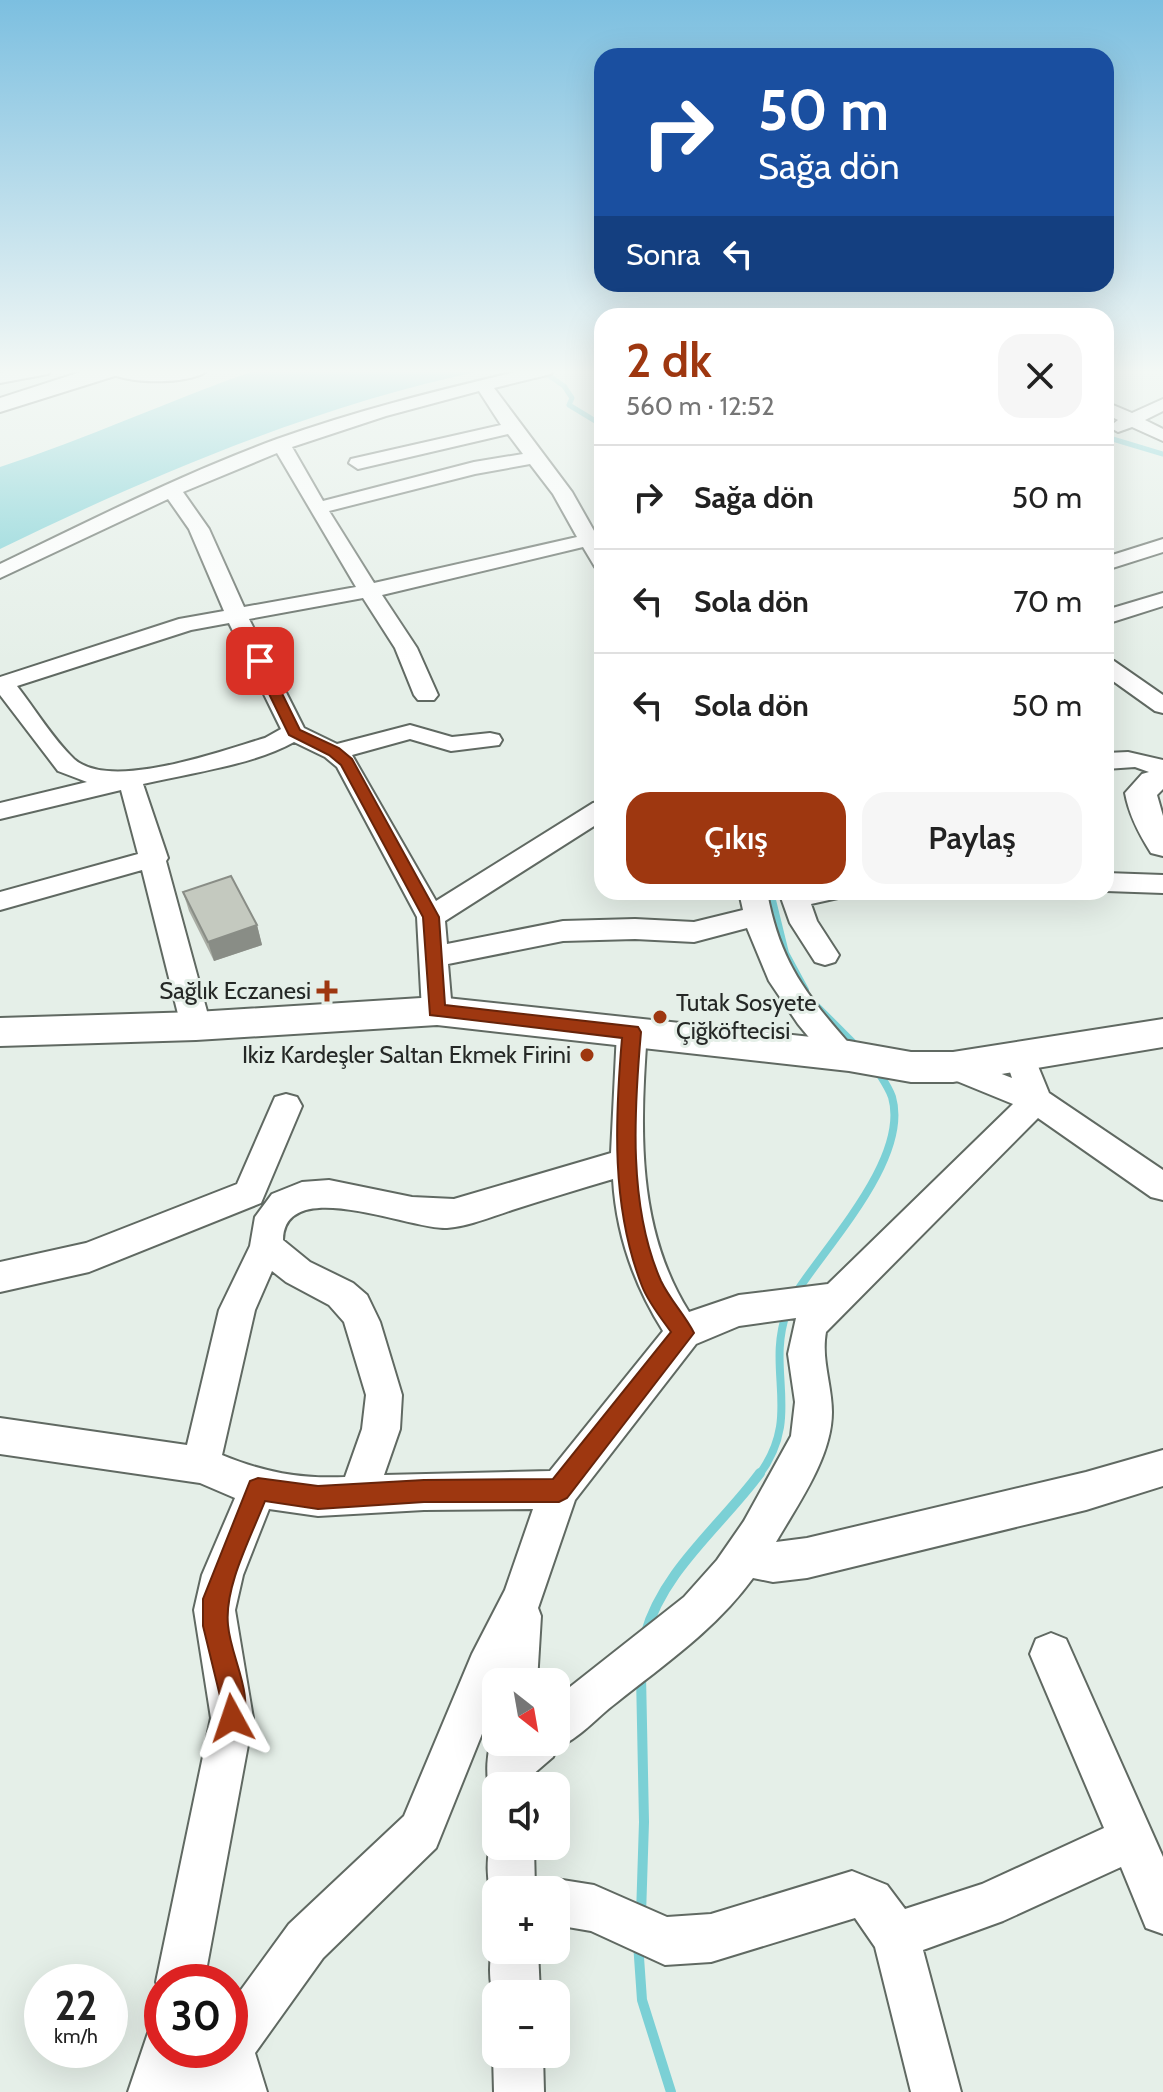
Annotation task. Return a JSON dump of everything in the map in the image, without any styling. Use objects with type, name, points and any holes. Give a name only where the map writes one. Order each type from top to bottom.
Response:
[{"type":"main road","points":[[1163,778],[1153,781],[1141,793],[1144,811],[1163,845]]},
{"type":"main road","points":[[0,1032],[196,1026],[437,1011],[845,1055],[911,1067],[953,1067],[1163,1033]]},
{"type":"street","points":[[0,572],[225,468]]},
{"type":"street","points":[[294,468],[406,648],[426,695]]},
{"type":"street","points":[[317,508],[476,468]]},
{"type":"street","points":[[544,468],[562,492],[594,550]]},
{"type":"street","points":[[172,490],[199,529],[236,614],[294,732],[334,752],[347,763],[431,917],[437,1011]]},
{"type":"street","points":[[196,1026],[140,801],[128,782],[85,774],[67,766],[2,684],[187,624],[368,591],[588,540]]},
{"type":"street","points":[[1116,560],[1163,545]]},
{"type":"street","points":[[1114,614],[1163,599]]},
{"type":"street","points":[[1114,672],[1163,706]]},
{"type":"street","points":[[0,811],[64,794],[128,782],[274,743],[294,732]]},
{"type":"street","points":[[334,752],[410,732],[451,744],[490,740]]},
{"type":"street","points":[[1114,760],[1137,759],[1163,769]]},
{"type":"street","points":[[64,794],[69,787],[67,766]]},
{"type":"street","points":[[431,917],[594,814]]},
{"type":"street","points":[[0,901],[155,858]]},
{"type":"street","points":[[1114,882],[1163,884]]},
{"type":"street","points":[[795,900],[804,923],[825,955]]},
{"type":"street","points":[[433,957],[563,931],[635,929],[694,932],[755,904],[763,944],[774,969],[791,994],[845,1055]]},
{"type":"street","points":[[632,1032],[626,1102],[627,1161],[638,1235],[648,1273],[665,1309],[683,1333]]},
{"type":"street","points":[[1020,1057],[1036,1100]]},
{"type":"street","points":[[953,1067],[1036,1100],[1163,1187]]},
{"type":"street","points":[[570,1715],[663,1643],[710,1599],[745,1556],[801,1460],[812,1427],[813,1401],[805,1369],[804,1346],[821,1301],[1036,1100]]},
{"type":"street","points":[[201,1465],[237,1310],[267,1246],[269,1219],[262,1201],[286,1106]]},
{"type":"street","points":[[0,1277],[89,1257],[262,1201],[312,1194],[340,1195],[412,1213],[446,1214],[627,1161]]},
{"type":"street","points":[[267,1246],[298,1272],[341,1294],[355,1306],[362,1322],[384,1395],[381,1429],[357,1495]]},
{"type":"street","points":[[248,2021],[306,1941],[420,1832],[487,1669],[522,1598],[559,1490],[683,1333],[708,1318],[764,1304],[821,1301]]},
{"type":"street","points":[[0,1436],[201,1465],[258,1489],[318,1497],[424,1491],[559,1490]]},
{"type":"street","points":[[745,1556],[773,1562],[807,1558],[1086,1491],[1163,1468]]},
{"type":"street","points":[[184,1964],[232,1718],[233,1696],[215,1626],[216,1599],[258,1489]]},
{"type":"street","points":[[517,1668],[522,1598]]},
{"type":"street","points":[[1051,1654],[1146,1856],[1163,1911]]},
{"type":"street","points":[[896,1936],[1146,1856]]},
{"type":"street","points":[[575,1905],[665,1941],[711,1938],[852,1894],[871,1901],[896,1936],[936,2092]]},
{"type":"street","points":[[153,2092],[160,2068]]},
{"type":"street","points":[[186,2092],[209,2068]]},
{"type":"street","points":[[234,2068],[242,2092]]},
{"type":"street","points":[[518,2068],[519,2092]]},
{"type":"water","points":[[0,468],[180,468],[117,494],[0,549]]},
{"type":"building","points":[[231,876],[257,925],[208,942],[183,892]]},
{"type":"waterway","points":[[773,900],[786,953],[806,990]]},
{"type":"waterway","points":[[814,1004],[859,1049]]},
{"type":"waterway","points":[[794,1296],[861,1201],[889,1147],[894,1121],[892,1097],[877,1070]]},
{"type":"waterway","points":[[759,1475],[772,1454],[779,1433],[781,1333],[787,1311]]},
{"type":"waterway","points":[[645,1635],[665,1590],[679,1569],[760,1473]]},
{"type":"waterway","points":[[641,1675],[644,1822],[641,1915]]},
{"type":"waterway","points":[[638,1943],[642,2000],[671,2092]]},
{"type":"place","name":"Sağlık Eczanesi","points":[[327,991]]},
{"type":"place","name":"Tutak Sosyete Çiğköftecisi","points":[[660,1017]]},
{"type":"place","name":"Ikiz Kardeşler Saltan Ekmek Firini","points":[[587,1055]]},
{"type":"route","points":[[232,1718],[233,1696],[215,1626],[216,1599],[258,1489],[318,1497],[424,1491],[559,1490],[683,1333],[653,1286],[640,1248],[628,1181],[626,1102],[632,1032],[437,1011],[431,917],[347,763],[334,752],[294,732],[260,661]]}]
